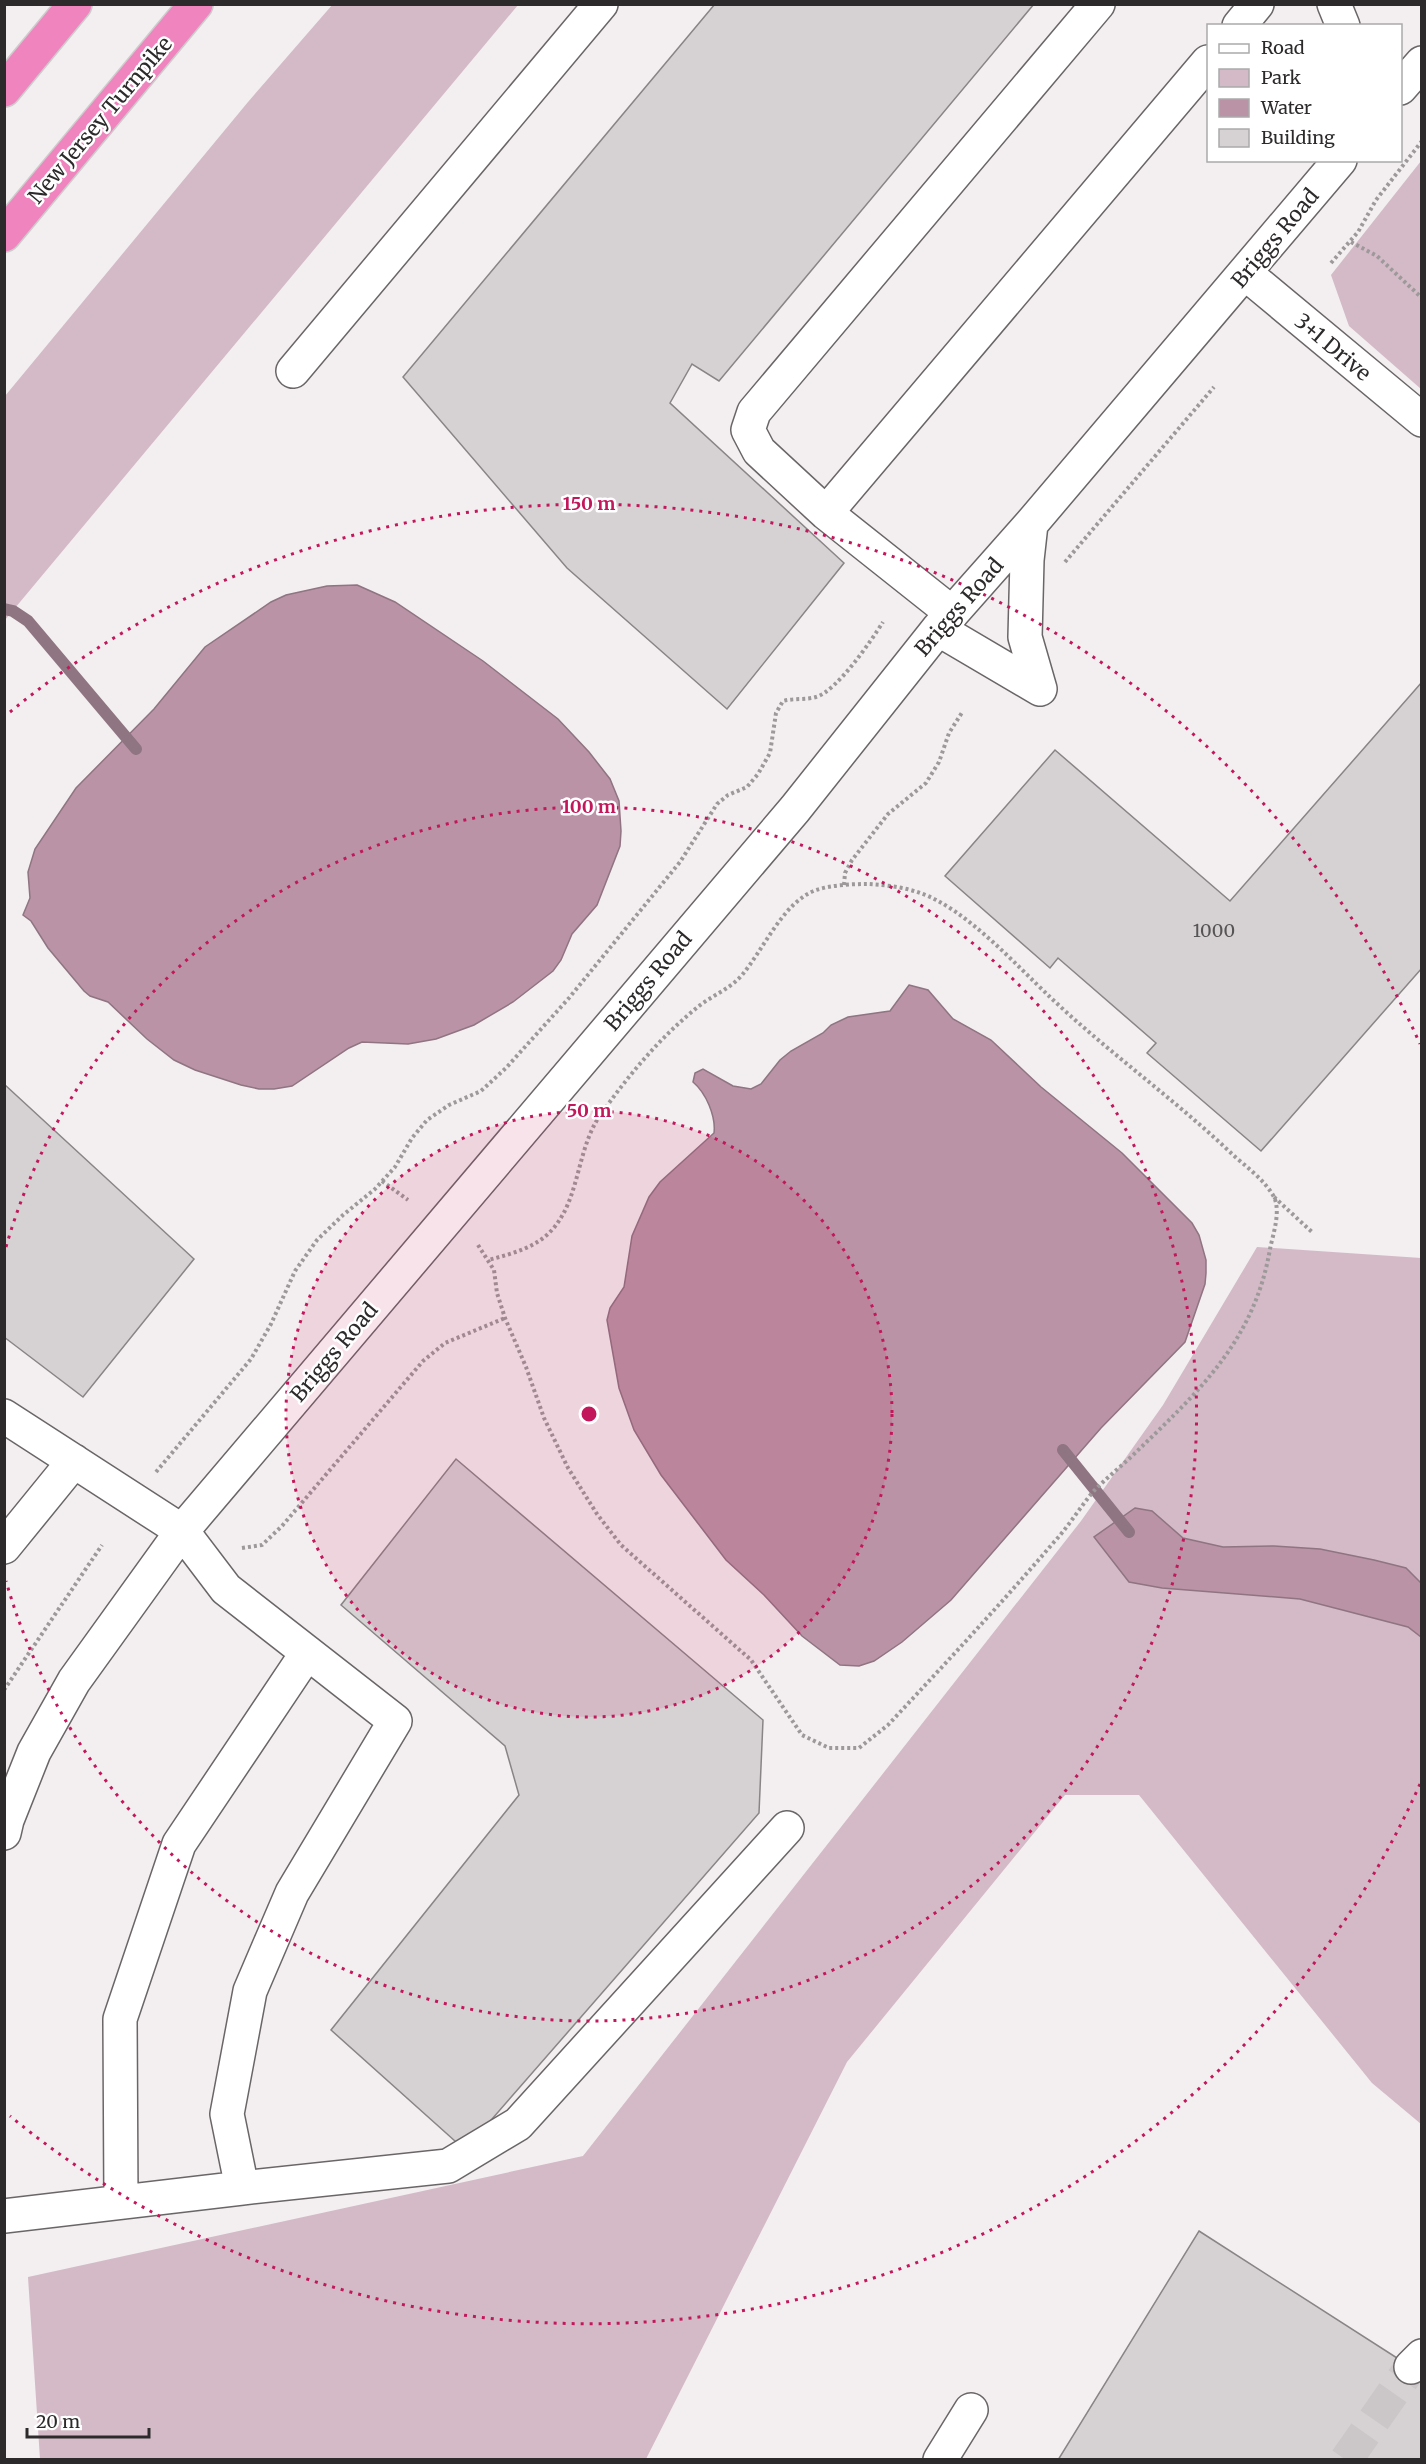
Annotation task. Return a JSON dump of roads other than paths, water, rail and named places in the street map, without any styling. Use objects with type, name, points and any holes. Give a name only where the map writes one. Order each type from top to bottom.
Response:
[{"type":"highway","points":[[4,90],[75,4]]},
{"type":"highway","name":"New Jersey Turnpike","points":[[4,235],[196,4]]},
{"type":"street","points":[[292,371],[601,4]]},
{"type":"street","points":[[1031,524],[1027,560],[1026,637],[1040,689],[945,621],[759,451],[748,430],[754,412],[1098,4]]},
{"type":"street","points":[[1241,24],[1257,4]]},
{"type":"street","points":[[1334,4],[1342,24]]},
{"type":"street","points":[[1402,87],[1422,63]]},
{"type":"street","points":[[826,513],[1207,64]]},
{"type":"street","name":"Briggs Road","points":[[4,1833],[34,1752],[74,1681],[182,1531],[795,809],[945,621],[1031,524],[1338,162]]},
{"type":"street","name":"3+1 Drive","points":[[1245,273],[1422,420]]},
{"type":"street","points":[[4,1416],[182,1531],[226,1589],[395,1721],[292,1893],[250,1991],[227,2114],[242,2188]]},
{"type":"street","points":[[4,1547],[74,1461]]},
{"type":"street","points":[[121,2202],[120,2019],[175,1855],[179,1844],[307,1653]]},
{"type":"street","points":[[4,2216],[448,2166],[518,2124],[787,1828]]},
{"type":"street","points":[[940,2460],[971,2410]]},
{"type":"water","points":[[357,585],[395,602],[483,661],[558,719],[589,752],[610,779],[619,801],[620,846],[597,905],[572,934],[561,960],[553,971],[513,1002],[474,1025],[436,1039],[408,1044],[362,1042],[349,1048],[292,1086],[259,1089],[195,1070],[174,1060],[147,1039],[108,1002],[90,996],[84,991],[48,948],[31,921],[23,915],[30,898],[28,872],[35,849],[76,788],[154,709],[205,647],[271,602],[286,595],[327,586]]},
{"type":"water","points":[[909,985],[928,990],[953,1019],[991,1040],[1041,1087],[1122,1153],[1192,1223],[1199,1235],[1206,1260],[1205,1284],[1185,1342],[1101,1428],[951,1600],[902,1642],[874,1661],[859,1666],[840,1665],[802,1636],[764,1595],[726,1560],[661,1475],[634,1430],[619,1388],[607,1320],[610,1308],[624,1287],[632,1236],[649,1197],[660,1182],[714,1133],[709,1105],[693,1082],[695,1073],[703,1069],[733,1086],[751,1089],[761,1084],[780,1060],[791,1051],[823,1033],[831,1025],[848,1017],[890,1011]]},
{"type":"water","points":[[1135,1508],[1152,1511],[1183,1538],[1223,1547],[1274,1546],[1320,1549],[1406,1568],[1421,1583],[1421,1637],[1408,1627],[1300,1599],[1162,1588],[1129,1582],[1094,1537]]},
{"type":"waterway","points":[[4,609],[13,611],[28,621],[136,749]]},
{"type":"waterway","points":[[1063,1450],[1129,1532]]},
{"type":"tunnel","points":[[1346,2460],[1411,2367]]}]
